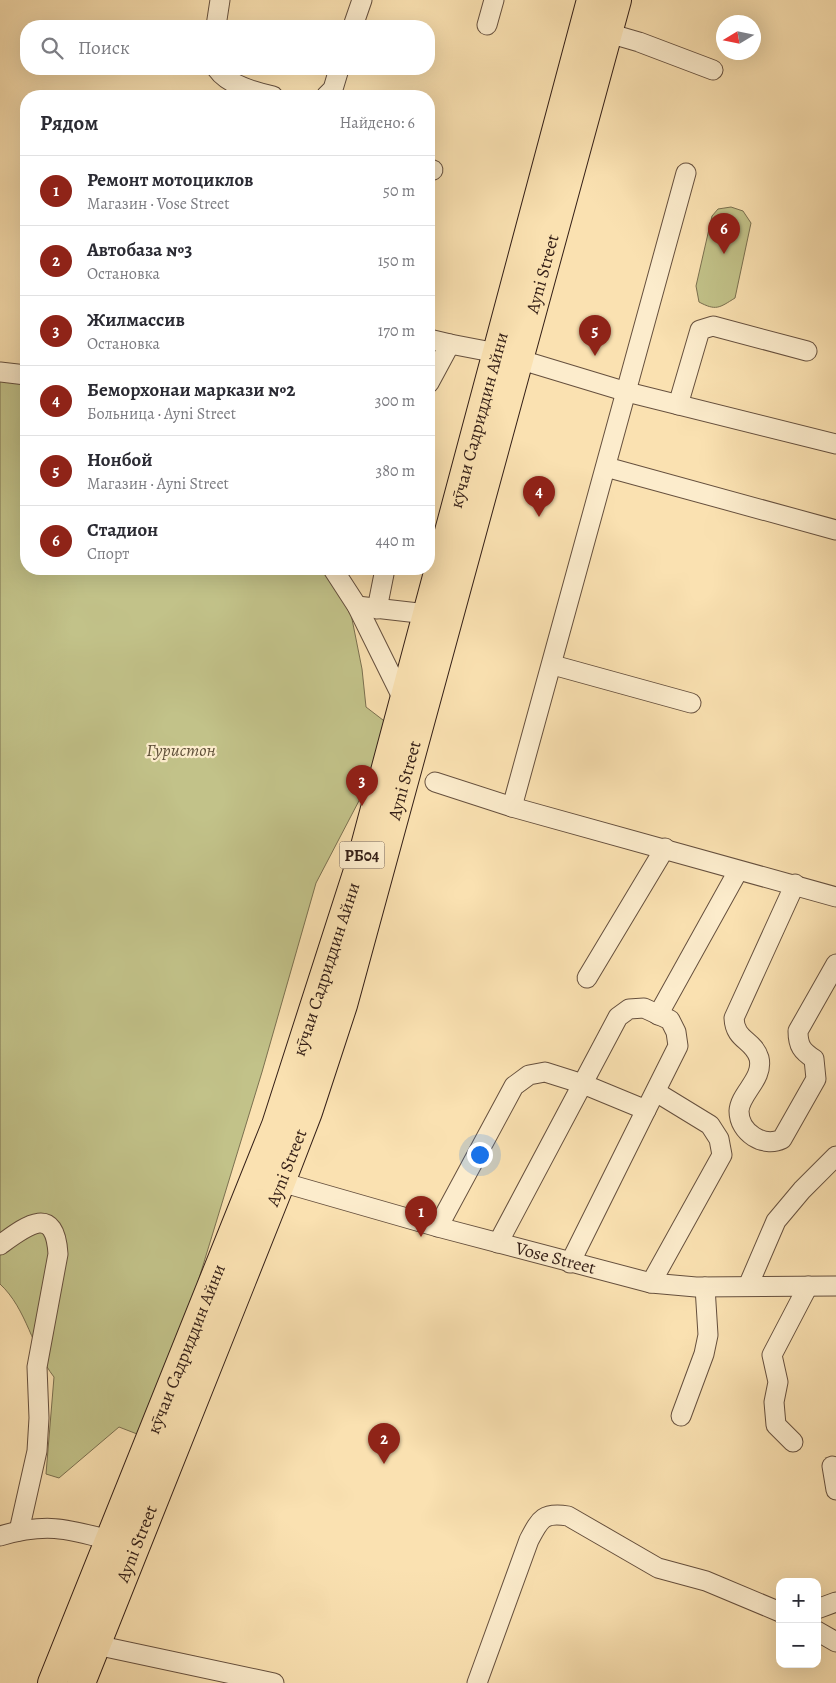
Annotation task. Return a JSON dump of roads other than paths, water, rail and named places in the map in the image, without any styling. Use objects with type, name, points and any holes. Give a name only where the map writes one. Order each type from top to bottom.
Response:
[{"type":"highway","name":"кӯчаи Садриддин Айни","points":[[52,1683],[276,1125],[361,861],[427,614],[508,356],[591,0]]},
{"type":"highway","name":"Ayni Street","points":[[81,1683],[282,1182],[308,1112],[354,971],[508,356],[617,0]]},
{"type":"street","points":[[217,20],[220,0]]},
{"type":"street","points":[[355,20],[362,0]]},
{"type":"street","points":[[486,25],[494,0]]},
{"type":"street","points":[[608,32],[713,70]]},
{"type":"street","points":[[221,75],[237,84],[255,90]]},
{"type":"street","points":[[332,90],[337,75]]},
{"type":"street","points":[[512,807],[686,174]]},
{"type":"street","points":[[678,405],[700,330],[704,327],[713,326],[807,351]]},
{"type":"street","points":[[435,340],[508,356],[627,392],[836,444]]},
{"type":"street","points":[[435,372],[450,344]]},
{"type":"street","points":[[0,372],[20,374]]},
{"type":"street","points":[[606,467],[836,530]]},
{"type":"street","points":[[337,575],[357,606],[404,701]]},
{"type":"street","points":[[377,609],[384,575]]},
{"type":"street","points":[[357,606],[427,614]]},
{"type":"street","points":[[552,665],[691,703]]},
{"type":"street","points":[[435,782],[512,807],[665,848],[738,871],[795,884],[836,897]]},
{"type":"street","points":[[587,978],[665,848]]},
{"type":"street","points":[[658,1015],[738,871]]},
{"type":"street","points":[[795,884],[734,1018],[734,1028],[739,1037],[754,1048],[759,1060],[758,1072],[739,1109],[740,1120],[744,1129],[766,1143],[774,1143],[782,1139],[816,1079],[814,1058],[802,1051],[798,1042],[798,1031],[836,964]]},
{"type":"street","points":[[498,1243],[618,1016],[629,1009],[644,1008],[670,1020],[676,1032],[678,1046],[570,1263]]},
{"type":"street","points":[[438,1227],[514,1086],[529,1075],[545,1072],[583,1084],[646,1110]]},
{"type":"street","points":[[651,1283],[722,1155],[719,1140],[710,1125],[656,1092]]},
{"type":"street","points":[[748,1286],[776,1221],[802,1190],[836,1156]]},
{"type":"street","name":"Vose Street","points":[[282,1182],[438,1227],[651,1283],[705,1287],[836,1286]]},
{"type":"street","points":[[0,1245],[28,1225],[40,1222],[52,1226],[57,1236],[58,1254],[37,1367],[39,1418],[37,1451],[19,1531]]},
{"type":"street","points":[[793,1442],[776,1425],[774,1402],[778,1382],[772,1355],[808,1286]]},
{"type":"street","points":[[681,1416],[704,1354],[708,1335],[705,1287]]},
{"type":"street","points":[[832,1466],[836,1490]]},
{"type":"street","points":[[477,1683],[529,1540],[538,1522],[547,1516],[556,1514],[568,1516],[658,1568],[706,1581],[776,1610]]},
{"type":"street","points":[[0,1536],[19,1531],[56,1527],[109,1540]]},
{"type":"street","points":[[821,1634],[836,1642]]},
{"type":"street","points":[[96,1645],[274,1683]]},
{"type":"place","name":"Стадион","points":[[724,254]]},
{"type":"place","name":"Нонбой","points":[[595,356]]},
{"type":"place","name":"Беморхонаи маркази №2","points":[[539,517]]},
{"type":"place","name":"Жилмассив","points":[[362,806]]},
{"type":"place","name":"Ремонт мотоциклов","points":[[421,1237]]},
{"type":"place","name":"Автобаза №3","points":[[384,1464]]},
{"type":"park label","name":"Гуристон","points":[[181,750]]}]
